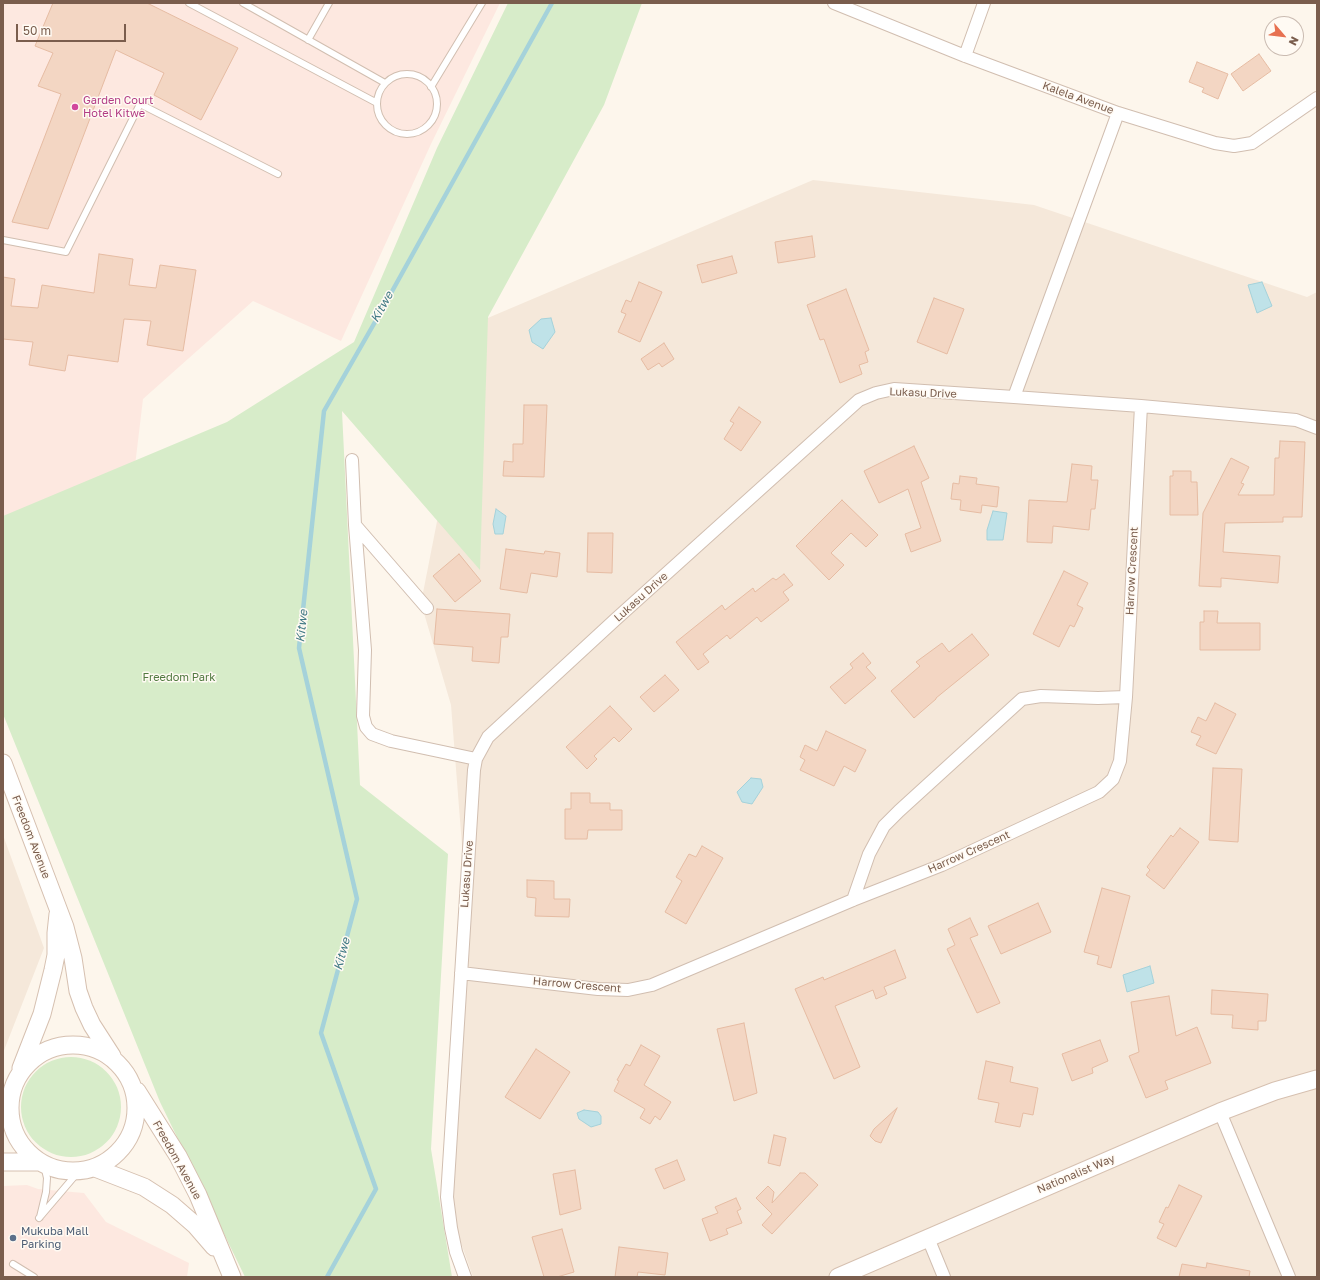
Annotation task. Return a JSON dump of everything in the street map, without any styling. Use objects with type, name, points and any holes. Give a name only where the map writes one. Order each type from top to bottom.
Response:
[{"type":"main road","name":"Freedom Avenue","points":[[3,763],[58,910],[66,927],[78,991],[84,1008],[92,1024],[113,1057]]},
{"type":"main road","name":"Freedom Avenue","points":[[19,1074],[42,1014],[54,970],[58,910]]},
{"type":"main road","points":[[3,1104],[12,1090],[19,1074],[31,1060],[46,1050],[63,1045],[80,1044],[97,1049],[113,1057],[125,1070],[133,1086],[137,1106],[134,1125],[126,1144],[112,1158],[87,1170],[67,1172],[55,1169],[42,1163],[26,1152],[17,1138],[11,1122],[10,1106],[12,1090]]},
{"type":"main road","name":"Nationalist Way","points":[[838,1277],[1220,1112],[1275,1091],[1317,1079]]},
{"type":"main road","name":"Freedom Avenue","points":[[133,1086],[178,1156],[198,1195],[232,1277]]},
{"type":"main road","points":[[3,1162],[42,1163]]},
{"type":"main road","name":"Freedom Avenue","points":[[87,1170],[144,1187],[172,1205],[195,1225],[225,1260]]},
{"type":"street","name":"Kalela Avenue","points":[[834,3],[965,56],[1118,113],[1215,143],[1234,146],[1252,143],[1317,98]]},
{"type":"street","points":[[965,56],[984,3]]},
{"type":"street","points":[[1014,397],[1118,113]]},
{"type":"street","name":"Lukasu Drive","points":[[465,1277],[456,1252],[447,1198],[476,759],[488,737],[616,619],[859,400],[876,393],[894,389],[1141,406],[1296,420],[1317,428]]},
{"type":"street","name":"Harrow Crescent","points":[[461,974],[598,989],[628,990],[652,986],[853,900],[942,865],[1099,792],[1113,779],[1120,762],[1126,697],[1141,406]]},
{"type":"street","points":[[352,460],[355,525],[365,650],[363,716],[366,727],[372,734],[391,741],[476,759]]},
{"type":"street","points":[[355,525],[428,608]]},
{"type":"street","points":[[853,900],[869,854],[884,826],[1022,699],[1040,696],[1098,698],[1126,697]]},
{"type":"street","points":[[1220,1112],[1289,1277]]},
{"type":"street","points":[[928,1238],[944,1277]]},
{"type":"lane","points":[[189,3],[377,103]]},
{"type":"lane","points":[[244,3],[385,83]]},
{"type":"lane","points":[[308,40],[329,3]]},
{"type":"lane","points":[[431,87],[482,3]]},
{"type":"lane","points":[[405,74],[419,77],[431,87],[436,100],[435,115],[426,127],[414,132],[398,132],[391,129],[384,123],[380,117],[377,103],[380,89],[385,83],[397,75],[405,74]]},
{"type":"lane","points":[[3,240],[66,252],[140,104],[278,174]]},
{"type":"lane","points":[[42,1163],[47,1178],[46,1192],[39,1218],[87,1170]]},
{"type":"lane","points":[[13,1264],[34,1277]]},
{"type":"shaded area","points":[[3,3],[500,3],[431,144],[341,341],[253,301],[143,399],[128,524],[3,518]]},
{"type":"shaded area","points":[[813,180],[1034,205],[1307,297],[1317,292],[1317,1277],[473,1277],[447,1203],[469,935],[451,705],[421,603],[476,323]]},
{"type":"shaded area","points":[[3,835],[44,948],[3,1053]]},
{"type":"shaded area","points":[[27,1185],[38,1189],[84,1193],[106,1222],[189,1263],[187,1277],[3,1277],[3,1186]]},
{"type":"green space","name":"Freedom Park","points":[[508,3],[642,3],[604,105],[488,317],[480,570],[342,411],[360,785],[448,854],[431,1149],[452,1277],[245,1277],[160,1102],[3,714],[3,516],[227,422],[354,342],[437,148]]},
{"type":"green space","points":[[71,1057],[90,1061],[106,1072],[117,1088],[121,1107],[117,1126],[106,1142],[90,1153],[71,1157],[52,1153],[36,1142],[25,1126],[21,1107],[25,1088],[36,1072],[52,1061]]},
{"type":"water","points":[[1262,282],[1272,306],[1257,313],[1248,285]]},
{"type":"water","points":[[551,318],[555,332],[543,349],[532,342],[529,330],[541,319]]},
{"type":"water","points":[[496,509],[506,516],[503,534],[495,534],[493,524]]},
{"type":"water","points":[[993,511],[1007,513],[1003,540],[987,540],[987,530]]},
{"type":"water","points":[[751,778],[761,779],[763,787],[752,804],[742,802],[737,792]]},
{"type":"water","points":[[1150,966],[1154,983],[1127,992],[1123,975]]},
{"type":"water","points":[[584,1110],[598,1112],[601,1116],[601,1124],[591,1127],[579,1119],[577,1113]]},
{"type":"building","name":"Garden Court Hotel Kitwe","points":[[53,3],[147,3],[238,48],[201,120],[154,95],[164,73],[116,50],[48,229],[12,222],[61,94],[38,86],[53,53],[35,46]]},
{"type":"building","points":[[1259,54],[1271,71],[1243,91],[1231,74]]},
{"type":"building","points":[[1197,62],[1228,74],[1218,99],[1202,92],[1204,88],[1189,82]]},
{"type":"building","points":[[812,236],[815,257],[778,263],[775,242]]},
{"type":"building","points":[[99,254],[133,259],[129,285],[156,288],[160,265],[196,270],[183,351],[147,345],[151,321],[124,319],[118,362],[68,355],[65,371],[29,365],[33,342],[3,339],[3,277],[15,279],[11,306],[38,308],[42,285],[94,293]]},
{"type":"building","points":[[732,256],[737,273],[702,283],[697,265]]},
{"type":"building","points":[[639,282],[662,292],[640,342],[618,332],[626,314],[621,312],[626,300],[631,302]]},
{"type":"building","points":[[846,289],[869,350],[865,352],[868,362],[859,365],[862,374],[840,383],[824,339],[820,340],[807,305]]},
{"type":"building","points":[[934,298],[964,309],[947,354],[917,342]]},
{"type":"building","points":[[664,343],[674,359],[662,367],[659,363],[648,370],[641,359]]},
{"type":"building","points":[[524,405],[547,405],[544,477],[503,476],[504,461],[513,462],[513,444],[523,444]]},
{"type":"building","points":[[739,407],[761,422],[741,451],[724,439],[734,423],[730,421]]},
{"type":"building","points":[[1280,441],[1305,442],[1302,517],[1283,517],[1283,522],[1225,523],[1223,552],[1280,556],[1278,583],[1221,578],[1221,587],[1199,586],[1203,513],[1231,458],[1249,467],[1241,483],[1244,484],[1238,495],[1274,495],[1275,458],[1279,458]]},
{"type":"building","points":[[914,446],[929,478],[921,482],[941,541],[911,552],[905,534],[921,528],[908,489],[879,503],[864,471]]},
{"type":"building","points":[[1072,464],[1092,466],[1091,480],[1098,480],[1095,509],[1091,509],[1089,530],[1053,526],[1052,543],[1027,542],[1029,500],[1067,502]]},
{"type":"building","points":[[1173,471],[1191,471],[1191,482],[1197,482],[1198,515],[1170,515],[1170,476],[1173,476]]},
{"type":"building","points":[[960,476],[977,478],[976,484],[999,487],[997,507],[982,505],[981,513],[960,510],[961,500],[951,499],[953,483],[959,484]]},
{"type":"building","points":[[842,500],[878,535],[866,547],[851,533],[831,553],[844,565],[829,580],[796,546]]},
{"type":"building","points":[[588,533],[613,533],[612,573],[587,572]]},
{"type":"building","points":[[506,549],[544,554],[545,551],[560,553],[557,577],[531,573],[527,593],[500,589]]},
{"type":"building","points":[[459,554],[481,581],[455,602],[433,576]]},
{"type":"building","points":[[1064,571],[1088,583],[1077,605],[1083,608],[1074,627],[1070,625],[1059,647],[1033,634]]},
{"type":"building","points":[[784,574],[793,585],[783,592],[789,600],[761,622],[757,617],[730,639],[727,635],[703,654],[709,662],[698,670],[676,642],[722,605],[725,610],[753,588],[755,592],[773,578],[776,580]]},
{"type":"building","points":[[437,609],[510,614],[508,637],[501,637],[499,663],[472,661],[473,647],[434,644]]},
{"type":"building","points":[[1204,611],[1218,611],[1217,623],[1260,623],[1260,650],[1200,650],[1200,622],[1204,622]]},
{"type":"building","points":[[972,634],[989,655],[914,718],[891,691],[920,666],[916,662],[942,643],[949,652]]},
{"type":"building","points":[[863,653],[871,663],[866,667],[876,678],[845,704],[830,687],[853,668],[850,664]]},
{"type":"building","points":[[665,675],[679,690],[654,712],[640,697]]},
{"type":"building","points":[[1215,703],[1236,714],[1216,754],[1196,745],[1201,736],[1191,732],[1198,717],[1206,721]]},
{"type":"building","points":[[610,706],[632,729],[619,742],[614,737],[594,756],[597,759],[587,769],[566,747]]},
{"type":"building","points":[[826,731],[866,750],[855,772],[844,766],[834,786],[800,770],[805,760],[800,757],[805,745],[817,751]]},
{"type":"building","points":[[1213,768],[1242,769],[1238,842],[1209,840]]},
{"type":"building","points":[[571,793],[590,793],[590,803],[610,803],[610,810],[622,810],[622,830],[588,830],[587,839],[565,839],[565,809],[571,809]]},
{"type":"building","points":[[1180,828],[1199,842],[1164,889],[1146,875],[1150,870],[1147,867],[1171,835],[1173,837]]},
{"type":"building","points":[[702,846],[723,858],[686,924],[665,912],[682,881],[676,877],[689,854],[696,857]]},
{"type":"building","points":[[527,880],[554,881],[554,899],[570,899],[569,917],[535,916],[536,898],[527,897]]},
{"type":"building","points":[[1102,888],[1130,896],[1111,968],[1097,964],[1099,956],[1084,952]]},
{"type":"building","points":[[1038,903],[1051,932],[1001,954],[988,926]]},
{"type":"building","points":[[970,918],[978,935],[970,938],[1000,1003],[977,1013],[947,949],[955,945],[948,929]]},
{"type":"building","points":[[895,950],[906,978],[884,987],[887,994],[876,999],[873,990],[835,1006],[860,1067],[834,1079],[795,989],[823,977],[824,980]]},
{"type":"building","points":[[1212,990],[1268,994],[1266,1021],[1258,1021],[1258,1030],[1232,1028],[1233,1015],[1211,1014]]},
{"type":"building","points":[[1169,996],[1176,1036],[1197,1027],[1211,1063],[1165,1081],[1168,1089],[1146,1098],[1129,1056],[1139,1052],[1131,1002]]},
{"type":"building","points":[[744,1023],[757,1093],[734,1101],[717,1029]]},
{"type":"building","points":[[1100,1040],[1108,1061],[1092,1068],[1093,1073],[1072,1081],[1062,1054]]},
{"type":"building","points":[[641,1045],[660,1056],[644,1085],[671,1102],[660,1120],[655,1116],[650,1124],[640,1118],[645,1109],[614,1091],[619,1081],[617,1080],[626,1064],[630,1066]]},
{"type":"building","points":[[536,1049],[570,1072],[540,1119],[505,1097]]},
{"type":"building","points":[[986,1061],[1013,1067],[1010,1082],[1038,1088],[1033,1115],[1023,1113],[1020,1127],[995,1122],[999,1103],[978,1099]]},
{"type":"building","points":[[897,1108],[881,1143],[875,1141],[870,1136],[874,1129]]},
{"type":"building","points":[[774,1135],[786,1138],[780,1166],[768,1163]]},
{"type":"building","points":[[677,1160],[685,1180],[664,1189],[655,1169]]},
{"type":"building","points":[[575,1170],[581,1209],[560,1215],[553,1174]]},
{"type":"building","points":[[800,1173],[805,1173],[818,1185],[772,1234],[762,1225],[772,1214],[756,1198],[768,1186],[774,1192],[772,1203]]},
{"type":"building","points":[[1179,1185],[1202,1196],[1176,1247],[1157,1238],[1164,1224],[1159,1222],[1166,1207],[1168,1208]]},
{"type":"building","points":[[736,1198],[741,1209],[737,1211],[742,1223],[726,1229],[728,1234],[710,1241],[702,1219],[718,1213],[715,1207]]},
{"type":"building","points":[[562,1229],[574,1272],[557,1277],[544,1277],[532,1237]]},
{"type":"building","points":[[619,1247],[668,1253],[665,1275],[638,1272],[637,1277],[615,1277]]},
{"type":"building","points":[[1207,1263],[1250,1271],[1249,1277],[1179,1277],[1182,1264],[1206,1268]]},
{"type":"waterway","name":"Kitwe","points":[[327,1277],[376,1189],[321,1033],[357,899],[299,648],[324,411],[552,3]]},
{"type":"place","name":"Garden Court Hotel Kitwe","points":[[75,107]]},
{"type":"place","name":"Mukuba Mall Parking","points":[[13,1238]]}]
